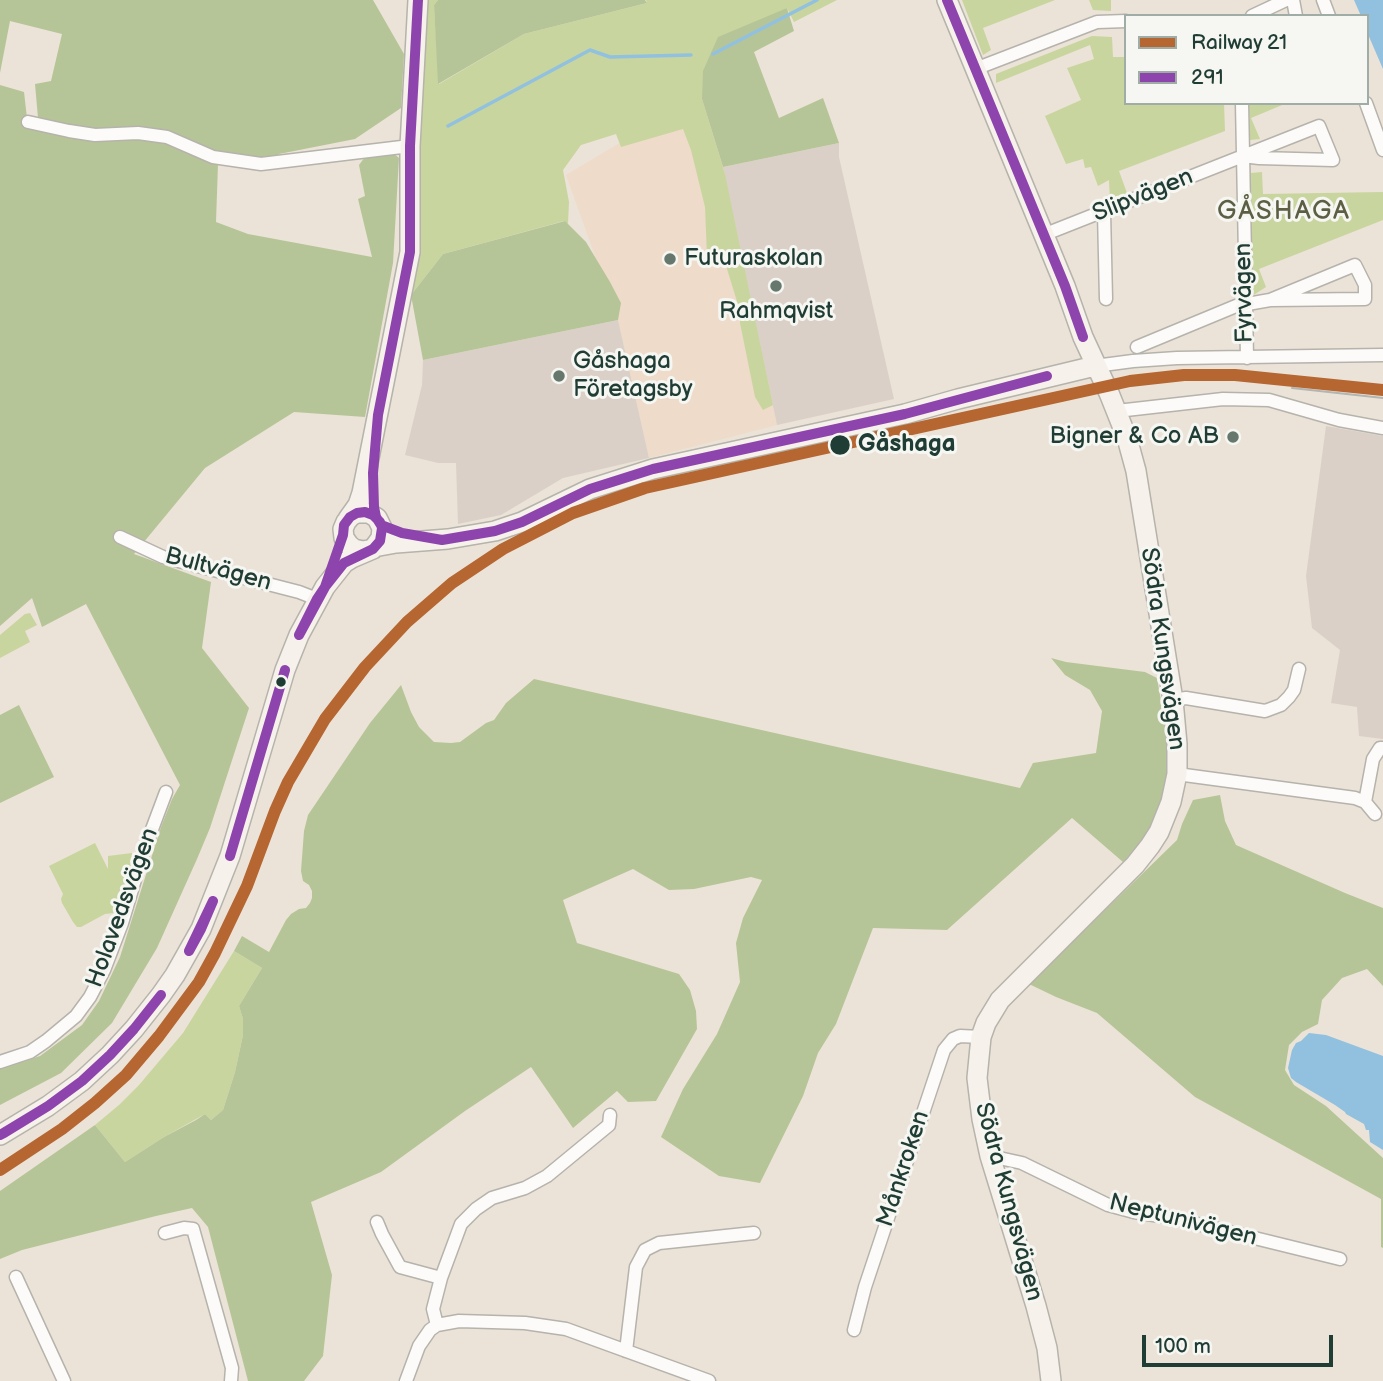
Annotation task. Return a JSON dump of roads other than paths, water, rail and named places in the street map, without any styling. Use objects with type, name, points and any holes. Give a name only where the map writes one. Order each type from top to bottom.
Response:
[{"type":"street","points":[[0,1135],[48,1106],[82,1080],[110,1055],[161,995],[201,929],[230,856],[285,670],[360,499],[410,252],[410,146],[418,0]]},
{"type":"street","name":"Södra Kungsvägen","points":[[947,0],[1065,286],[1083,337],[1127,438],[1136,471],[1173,700],[1177,744],[1177,774],[1167,814],[1150,846],[1135,865],[1000,1000],[981,1037],[978,1095],[982,1119],[990,1156],[1036,1306],[1047,1348],[1051,1381]]},
{"type":"street","points":[[1256,14],[1286,0]]},
{"type":"street","points":[[975,69],[1097,22],[1124,21]]},
{"type":"street","name":"Fyrvägen","points":[[1242,105],[1247,358]]},
{"type":"street","points":[[1367,105],[1383,150]]},
{"type":"street","points":[[28,122],[96,135],[138,133],[167,137],[213,156],[261,164],[410,146]]},
{"type":"street","name":"Slipvägen","points":[[1043,235],[1104,212],[1243,156],[1320,126],[1334,160],[1243,156]]},
{"type":"street","points":[[1104,212],[1106,299]]},
{"type":"street","points":[[1137,347],[1236,306],[1270,300],[1365,299],[1365,285],[1355,265],[1270,300]]},
{"type":"street","points":[[442,540],[402,533],[369,513],[362,512],[354,514],[345,528],[346,543],[362,551],[396,543],[442,540],[495,531],[522,522],[590,489],[653,469],[905,414],[958,398],[1095,366],[1177,358],[1383,355]]},
{"type":"street","points":[[1117,411],[1223,399],[1269,400],[1339,420],[1383,428]]},
{"type":"street","points":[[321,593],[344,564],[371,549],[382,536],[373,501],[378,415]]},
{"type":"street","name":"Bultvägen","points":[[120,537],[163,557],[299,592],[321,593]]},
{"type":"street","points":[[1173,700],[1186,698],[1265,711],[1281,705],[1289,697],[1294,690],[1299,669]]},
{"type":"street","points":[[1365,802],[1373,759],[1380,748],[1383,748]]},
{"type":"street","points":[[1177,774],[1354,799],[1365,802],[1376,814]]},
{"type":"street","name":"Holavedsvägen","points":[[0,1062],[30,1052],[46,1041],[76,1016],[90,997],[104,970],[122,923],[142,856],[166,792]]},
{"type":"street","name":"Månkroken","points":[[854,1330],[865,1287],[944,1050],[953,1039],[960,1036],[981,1037]]},
{"type":"street","points":[[437,1325],[433,1309],[441,1278],[461,1224],[492,1198],[526,1188],[547,1175],[609,1125],[610,1115]]},
{"type":"street","name":"Neptunivägen","points":[[990,1156],[1022,1163],[1108,1205],[1340,1259]]},
{"type":"street","points":[[377,1222],[400,1267],[441,1278]]},
{"type":"street","points":[[165,1233],[184,1228],[193,1229],[232,1368],[231,1381]]},
{"type":"street","points":[[626,1351],[636,1267],[645,1250],[659,1243],[754,1233]]},
{"type":"street","points":[[16,1277],[64,1381]]},
{"type":"street","points":[[406,1381],[419,1346],[430,1330],[437,1325],[459,1321],[524,1323],[566,1329],[709,1381]]},
{"type":"water","points":[[1354,0],[1383,0],[1383,69],[1369,37],[1369,14],[1360,14]]},
{"type":"water","points":[[1309,1033],[1326,1035],[1383,1056],[1383,1150],[1370,1142],[1369,1130],[1366,1130],[1364,1124],[1291,1078],[1288,1068],[1292,1050],[1296,1043]]},
{"type":"waterway","points":[[713,54],[817,0]]},
{"type":"waterway","points":[[448,126],[590,50],[610,57],[691,55]]},
{"type":"tram line","points":[[1292,388],[1383,398]]},
{"type":"rail line","name":"21","points":[[0,1170],[62,1129],[95,1103],[126,1075],[159,1036],[199,982],[215,953],[247,886],[288,782],[325,719],[365,667],[407,622],[452,583],[503,549],[573,513],[645,488],[1130,381],[1184,375],[1235,375],[1383,390]]},
{"type":"place","name":"Futuraskolan","points":[[670,259]]},
{"type":"place","name":"Rahmqvist","points":[[776,286]]},
{"type":"place","name":"Gåshaga Företagsby","points":[[559,376]]},
{"type":"place","name":"Bigner & Co AB","points":[[1233,437]]},
{"type":"place","name":"Gåshaga","points":[[840,445]]},
{"type":"district","name":"GÅSHAGA","points":[[1284,212]]}]
